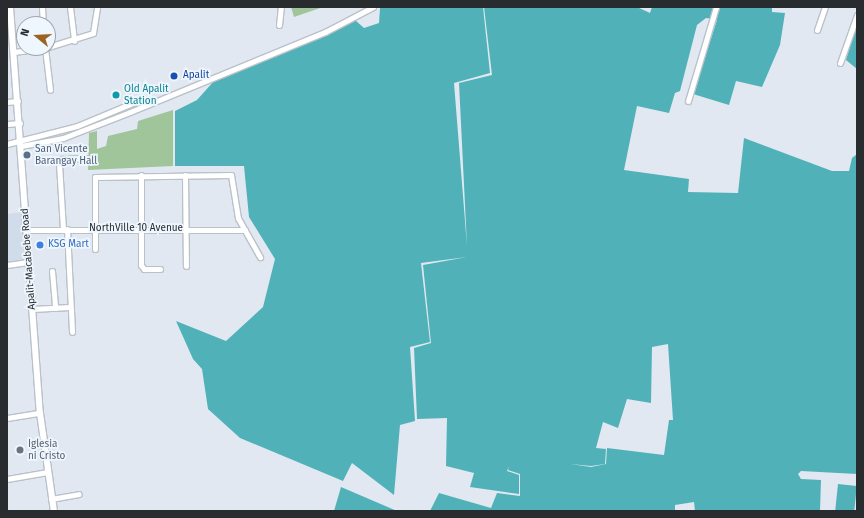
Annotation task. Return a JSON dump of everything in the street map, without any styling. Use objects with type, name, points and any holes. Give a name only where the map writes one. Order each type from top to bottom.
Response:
[{"type":"main road","name":"Apalit-Macabebe Road","points":[[10,7],[10,35],[14,52],[20,123],[28,262],[40,413],[47,472],[54,511]]},
{"type":"street","points":[[70,7],[74,41]]},
{"type":"street","points":[[56,46],[74,41],[93,33],[97,7]]},
{"type":"street","points":[[279,25],[281,7]]},
{"type":"street","points":[[7,144],[63,138],[111,120],[325,32],[374,7]]},
{"type":"street","points":[[688,101],[716,7]]},
{"type":"street","points":[[817,30],[825,7]]},
{"type":"street","points":[[840,63],[857,15]]},
{"type":"street","points":[[47,56],[50,90]]},
{"type":"street","points":[[7,102],[18,101]]},
{"type":"street","points":[[21,143],[77,126],[135,102]]},
{"type":"street","points":[[7,124],[20,123]]},
{"type":"street","points":[[72,332],[59,164],[62,159],[87,158]]},
{"type":"street","points":[[141,175],[142,268],[160,269]]},
{"type":"street","points":[[95,249],[95,177],[141,175],[233,176],[238,218],[260,257]]},
{"type":"street","points":[[185,175],[186,266]]},
{"type":"street","name":"NorthVille 10 Avenue","points":[[26,230],[245,230]]},
{"type":"street","points":[[7,265],[28,262]]},
{"type":"street","points":[[52,271],[54,308]]},
{"type":"street","points":[[32,309],[70,307]]},
{"type":"street","points":[[7,418],[40,413]]},
{"type":"street","points":[[7,480],[47,472]]},
{"type":"street","points":[[51,499],[79,494]]},
{"type":"shaded area","points":[[21,212],[23,261],[7,263],[7,214]]},
{"type":"green space","points":[[291,7],[323,7],[294,17]]},
{"type":"green space","points":[[173,110],[173,166],[88,170],[89,133],[97,131],[97,149],[106,146],[108,136],[137,129],[138,121]]},
{"type":"water","points":[[483,7],[490,73],[454,83],[467,246],[459,83],[492,75],[484,7],[637,7],[650,13],[652,7],[772,7],[772,12],[785,13],[780,45],[762,87],[736,81],[729,105],[693,94],[717,20],[706,18],[697,25],[680,91],[675,93],[669,113],[637,106],[624,170],[689,179],[688,192],[738,193],[744,138],[832,171],[849,171],[852,158],[857,154],[857,474],[801,471],[798,474],[801,479],[821,480],[820,511],[695,511],[694,502],[675,505],[675,511],[430,511],[439,493],[491,508],[497,493],[520,496],[520,474],[508,470],[509,466],[507,471],[519,475],[519,494],[470,487],[474,473],[446,466],[447,418],[417,419],[414,348],[431,343],[423,265],[467,257],[421,263],[430,342],[410,347],[415,421],[400,425],[394,495],[352,463],[343,481],[240,438],[208,409],[202,369],[193,359],[176,321],[226,341],[263,307],[275,259],[249,217],[244,166],[175,166],[175,111],[197,100],[214,81],[257,57],[355,20],[364,28],[379,23],[380,8]],"holes":[[[668,344],[673,420],[669,420],[664,455],[607,448],[606,464],[591,467],[570,464],[591,466],[605,464],[606,449],[596,448],[603,422],[618,428],[627,399],[651,403],[652,347]]]},
{"type":"water","points":[[857,22],[857,69],[846,60]]},
{"type":"water","points":[[838,484],[857,486],[854,511],[835,511]]},
{"type":"water","points":[[341,487],[397,511],[334,511]]},
{"type":"place","name":"Apalit","points":[[174,76]]},
{"type":"place","name":"Old Apalit Station","points":[[116,95]]},
{"type":"place","name":"San Vicente Barangay Hall","points":[[27,155]]},
{"type":"place","name":"KSG Mart","points":[[40,245]]},
{"type":"place","name":"Iglesia ni Cristo","points":[[20,450]]}]
